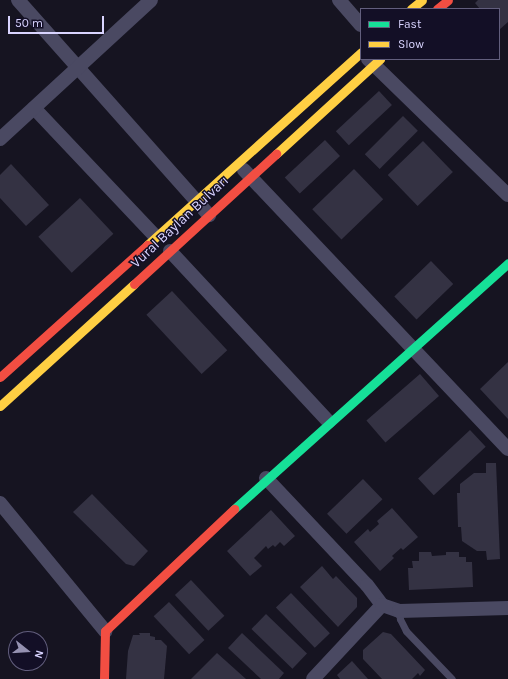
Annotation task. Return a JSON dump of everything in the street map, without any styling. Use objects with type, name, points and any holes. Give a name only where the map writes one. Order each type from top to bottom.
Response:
[{"type":"main road","points":[[412,8],[422,0]]},
{"type":"main road","points":[[438,8],[448,0]]},
{"type":"main road","name":"Vural Baylan Bulvarı","points":[[0,377],[237,162],[360,53]]},
{"type":"main road","name":"Vural Baylan Bulvarı","points":[[0,406],[170,251],[374,61]]},
{"type":"main road","points":[[104,679],[105,631],[266,478],[508,263]]},
{"type":"street","points":[[18,0],[209,215]]},
{"type":"street","points":[[0,138],[151,0]]},
{"type":"street","points":[[339,0],[360,24]]},
{"type":"street","points":[[374,61],[508,196]]},
{"type":"street","points":[[34,108],[155,236]]},
{"type":"street","points":[[237,162],[508,449]]},
{"type":"street","points":[[170,251],[329,422]]},
{"type":"street","points":[[266,478],[367,585],[382,606],[399,611],[508,608]]},
{"type":"street","points":[[0,503],[105,631]]},
{"type":"street","points":[[313,679],[382,606]]},
{"type":"lane","points":[[399,611],[400,619],[406,631],[452,679]]},
{"type":"building","points":[[478,0],[508,0],[508,22],[500,29],[500,8],[479,8],[475,3]]},
{"type":"building","points":[[379,91],[392,105],[349,145],[336,131]]},
{"type":"building","points":[[403,116],[418,131],[380,169],[365,154]]},
{"type":"building","points":[[325,140],[340,156],[300,194],[285,178]]},
{"type":"building","points":[[423,141],[453,172],[418,206],[388,175]]},
{"type":"building","points":[[11,164],[49,205],[26,226],[0,198],[0,175]]},
{"type":"building","points":[[354,169],[383,199],[341,240],[312,209]]},
{"type":"building","points":[[80,198],[113,234],[72,273],[38,237]]},
{"type":"building","points":[[431,261],[453,284],[417,319],[394,296]]},
{"type":"building","points":[[172,291],[227,350],[202,374],[146,315]]},
{"type":"building","points":[[508,362],[508,419],[480,389]]},
{"type":"building","points":[[420,374],[439,396],[385,442],[366,421]]},
{"type":"building","points":[[470,430],[486,447],[434,495],[418,478]]},
{"type":"building","points":[[486,463],[496,463],[500,559],[487,560],[486,551],[477,551],[462,541],[461,527],[458,527],[457,493],[460,493],[460,484],[474,473],[486,473]]},
{"type":"building","points":[[363,479],[382,499],[346,534],[327,514]]},
{"type":"building","points":[[92,494],[148,551],[134,566],[126,564],[73,512]]},
{"type":"building","points":[[392,508],[418,537],[403,550],[401,548],[392,556],[394,558],[380,571],[354,542],[368,529],[370,532],[379,524],[377,521]]},
{"type":"building","points":[[271,510],[295,536],[284,546],[280,542],[275,547],[273,545],[268,549],[266,546],[254,558],[262,566],[250,576],[227,551]]},
{"type":"building","points":[[419,552],[431,552],[432,556],[446,555],[446,552],[459,552],[459,557],[466,557],[466,562],[472,562],[473,587],[409,590],[408,568],[413,568],[412,561],[419,561]]},
{"type":"building","points":[[322,566],[333,579],[336,576],[357,598],[357,607],[338,627],[300,587]]},
{"type":"building","points":[[191,580],[224,616],[208,631],[175,595]]},
{"type":"building","points":[[291,593],[330,633],[315,648],[276,608]]},
{"type":"building","points":[[169,602],[204,640],[189,654],[154,616]]},
{"type":"building","points":[[266,614],[307,654],[292,669],[251,629]]},
{"type":"building","points":[[383,632],[391,634],[425,670],[420,676],[418,673],[412,679],[382,679],[363,659],[363,650]]},
{"type":"building","points":[[139,633],[150,633],[150,636],[155,637],[155,640],[161,640],[167,646],[164,679],[126,679],[128,651],[133,635],[140,635]]},
{"type":"building","points":[[242,633],[284,673],[279,679],[261,679],[228,648]]},
{"type":"building","points":[[217,653],[246,679],[191,679]]},
{"type":"building","points":[[352,661],[368,679],[340,679],[337,675]]},
{"type":"traffic: fast","points":[[234,509],[508,263]]},
{"type":"traffic: slow","points":[[412,8],[422,0]]},
{"type":"traffic: slow","points":[[147,245],[360,53]]},
{"type":"traffic: slow","points":[[276,154],[379,60]]},
{"type":"traffic: slow","points":[[0,406],[134,284]]},
{"type":"traffic: jam","points":[[438,8],[448,0]]},
{"type":"traffic: jam","points":[[134,284],[276,154]]},
{"type":"traffic: jam","points":[[0,377],[147,245]]},
{"type":"traffic: jam","points":[[104,679],[105,631],[234,509]]}]
